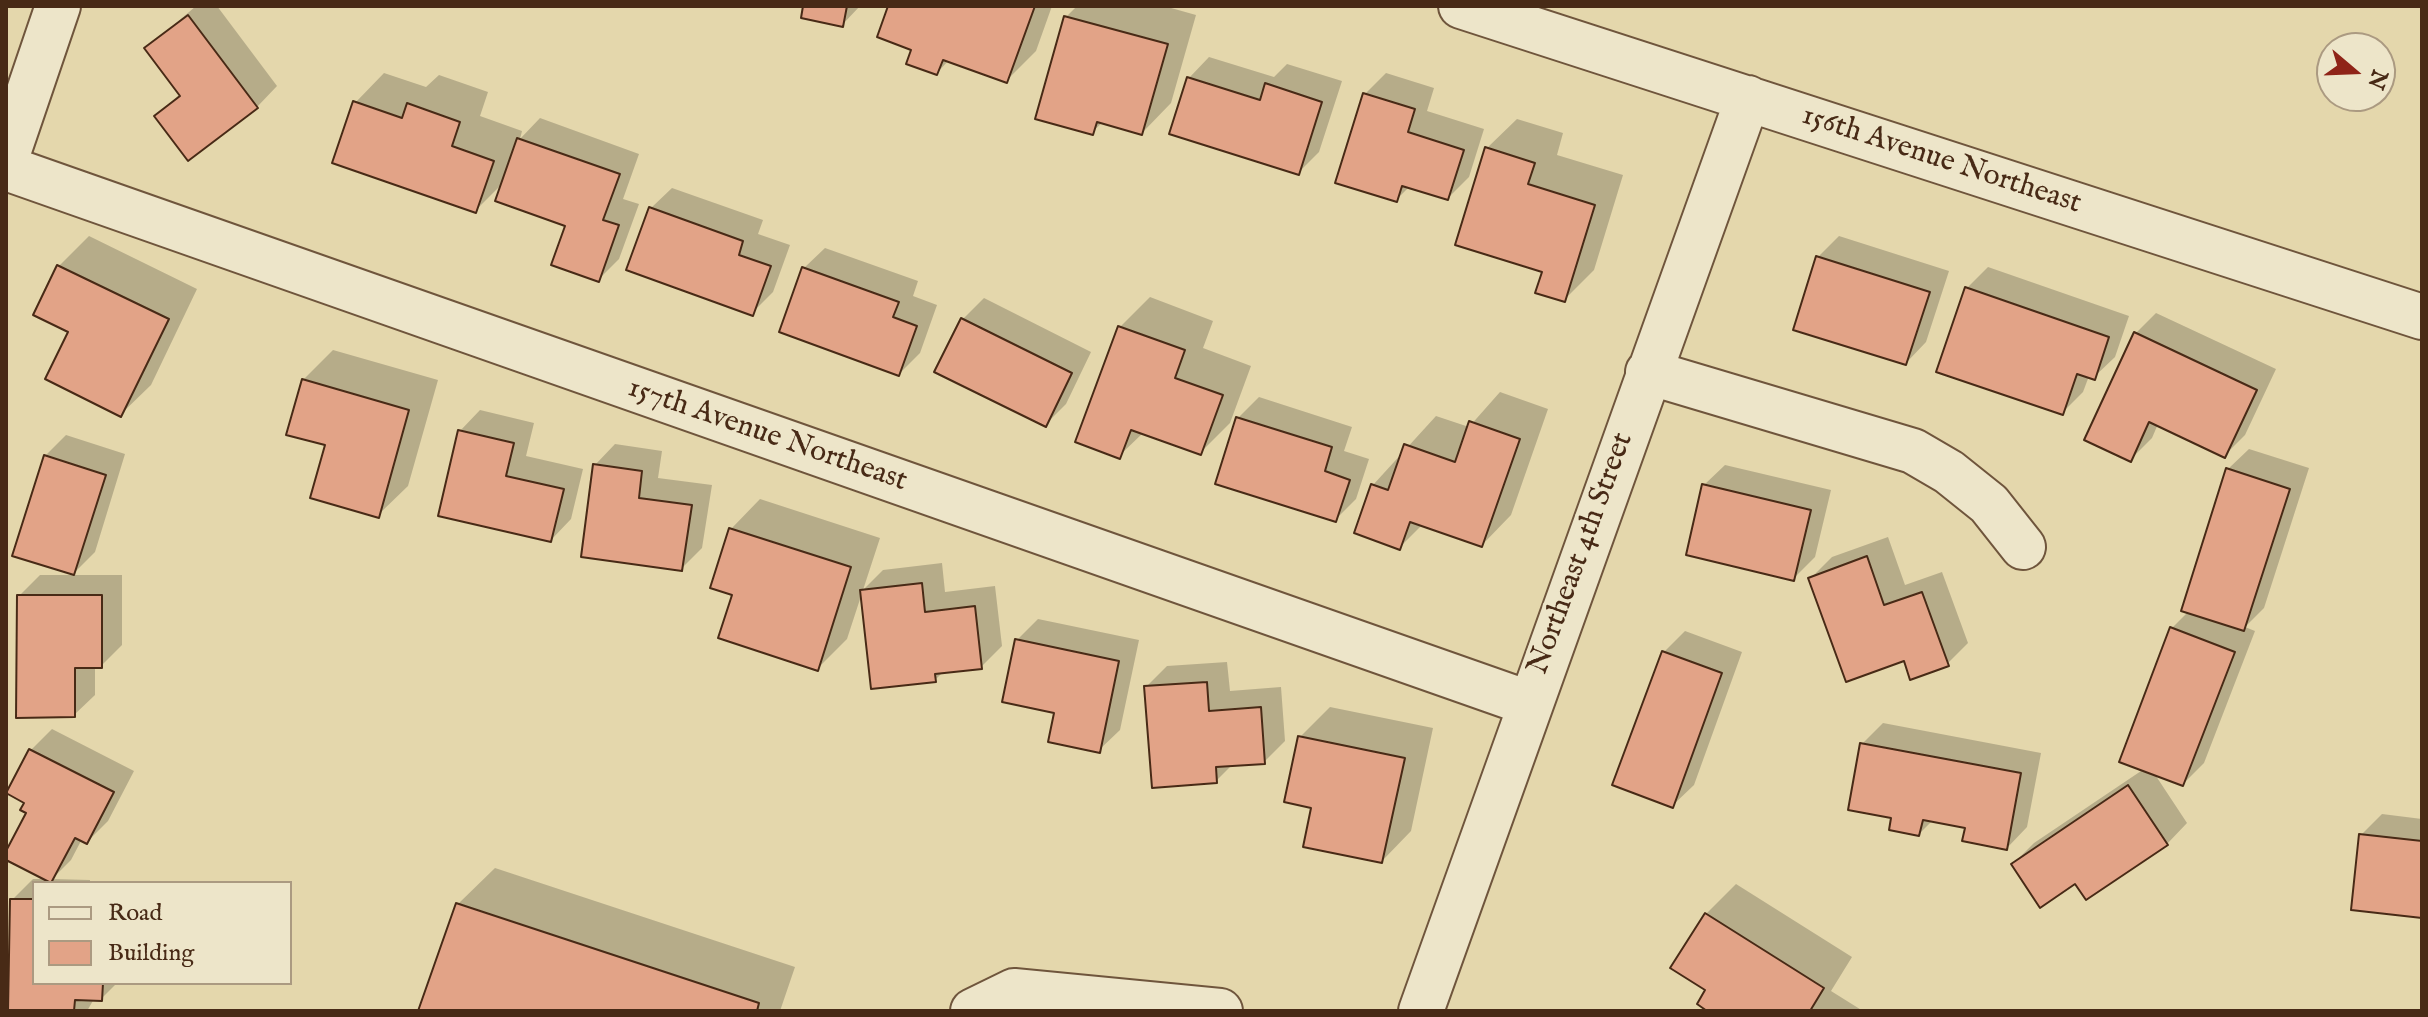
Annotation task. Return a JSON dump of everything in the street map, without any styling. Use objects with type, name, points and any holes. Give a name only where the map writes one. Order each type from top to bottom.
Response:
[{"type":"street","points":[[6,159],[58,6]]},
{"type":"street","name":"156th Avenue Northeast","points":[[1461,6],[2422,317]]},
{"type":"street","name":"Northeast 4th Street","points":[[1421,1011],[1528,703],[1748,98]]},
{"type":"street","name":"157th Avenue Northeast","points":[[6,168],[1528,703]]},
{"type":"street","points":[[1648,372],[1913,451],[1949,472],[1989,504],[2023,547]]},
{"type":"street","points":[[973,1011],[1014,991],[1220,1011]]},
{"type":"building","points":[[803,6],[847,6],[843,27],[801,18]]},
{"type":"building","points":[[888,6],[1035,6],[1007,83],[943,60],[937,75],[906,64],[911,50],[877,37]]},
{"type":"building","points":[[188,15],[258,108],[188,161],[154,116],[180,96],[144,48]]},
{"type":"building","points":[[1064,16],[1168,44],[1142,135],[1097,122],[1093,135],[1035,119]]},
{"type":"building","points":[[1187,77],[1260,100],[1265,83],[1322,102],[1299,175],[1169,134]]},
{"type":"building","points":[[1363,93],[1415,109],[1408,132],[1464,150],[1448,200],[1402,186],[1397,202],[1335,183]]},
{"type":"building","points":[[353,101],[402,118],[407,103],[460,122],[452,146],[494,161],[476,213],[332,163]]},
{"type":"building","points":[[517,138],[620,174],[603,220],[619,225],[599,282],[551,265],[565,226],[495,201]]},
{"type":"building","points":[[1485,147],[1535,163],[1528,184],[1595,205],[1565,302],[1535,293],[1542,272],[1455,245]]},
{"type":"building","points":[[649,207],[743,241],[739,255],[771,266],[753,316],[626,270]]},
{"type":"building","points":[[1816,256],[1930,292],[1906,365],[1793,330]]},
{"type":"building","points":[[57,265],[169,319],[121,417],[45,379],[68,332],[33,315]]},
{"type":"building","points":[[802,267],[899,302],[893,317],[917,326],[899,376],[779,332]]},
{"type":"building","points":[[1965,287],[2109,337],[2095,380],[2077,374],[2063,415],[1936,372]]},
{"type":"building","points":[[961,318],[1072,373],[1046,427],[934,372]]},
{"type":"building","points":[[1118,326],[1185,350],[1175,378],[1223,395],[1201,455],[1131,430],[1120,459],[1075,442]]},
{"type":"building","points":[[2134,332],[2257,390],[2225,458],[2149,422],[2131,462],[2084,440]]},
{"type":"building","points":[[302,379],[409,410],[379,518],[310,498],[325,445],[286,435]]},
{"type":"building","points":[[1236,417],[1332,447],[1325,471],[1350,480],[1336,522],[1215,484]]},
{"type":"building","points":[[1469,421],[1520,439],[1482,547],[1410,522],[1400,550],[1354,533],[1371,484],[1388,490],[1404,444],[1455,462]]},
{"type":"building","points":[[458,430],[514,443],[506,476],[564,489],[551,542],[438,516]]},
{"type":"building","points":[[44,455],[106,475],[74,575],[12,556]]},
{"type":"building","points":[[593,464],[642,471],[639,498],[692,505],[682,571],[581,557]]},
{"type":"building","points":[[2226,468],[2290,489],[2244,631],[2181,611]]},
{"type":"building","points":[[1702,484],[1811,510],[1794,581],[1686,555]]},
{"type":"building","points":[[729,528],[851,567],[818,671],[718,638],[732,595],[710,588]]},
{"type":"building","points":[[1867,556],[1884,605],[1922,592],[1949,666],[1910,680],[1904,661],[1846,682],[1808,578]]},
{"type":"building","points":[[922,583],[925,612],[975,606],[982,669],[935,674],[936,682],[871,689],[860,590]]},
{"type":"building","points":[[17,595],[102,595],[102,668],[75,668],[75,717],[16,718]]},
{"type":"building","points":[[2170,627],[2235,652],[2183,786],[2119,762]]},
{"type":"building","points":[[1015,639],[1119,661],[1100,753],[1048,742],[1054,713],[1002,702]]},
{"type":"building","points":[[1662,651],[1722,673],[1673,808],[1612,785]]},
{"type":"building","points":[[1207,682],[1209,711],[1261,707],[1265,764],[1216,767],[1217,783],[1152,788],[1144,686]]},
{"type":"building","points":[[1298,736],[1405,758],[1382,863],[1303,847],[1311,808],[1284,802]]},
{"type":"building","points":[[1860,743],[2021,773],[2007,850],[1962,841],[1965,828],[1923,820],[1919,836],[1889,830],[1891,818],[1848,810]]},
{"type":"building","points":[[29,749],[114,792],[87,844],[75,838],[52,881],[6,860],[6,851],[26,813],[20,810],[24,803],[6,793]]},
{"type":"building","points":[[2128,785],[2168,845],[2086,900],[2075,884],[2040,908],[2011,864]]},
{"type":"building","points":[[2359,834],[2422,841],[2422,918],[2351,910]]},
{"type":"building","points":[[10,899],[32,899],[32,985],[103,985],[102,1001],[75,1000],[74,1011],[8,1011]]},
{"type":"building","points":[[456,903],[759,1003],[757,1011],[418,1011]]},
{"type":"building","points":[[1705,913],[1824,988],[1810,1011],[1707,1011],[1697,1004],[1705,990],[1670,968]]}]
